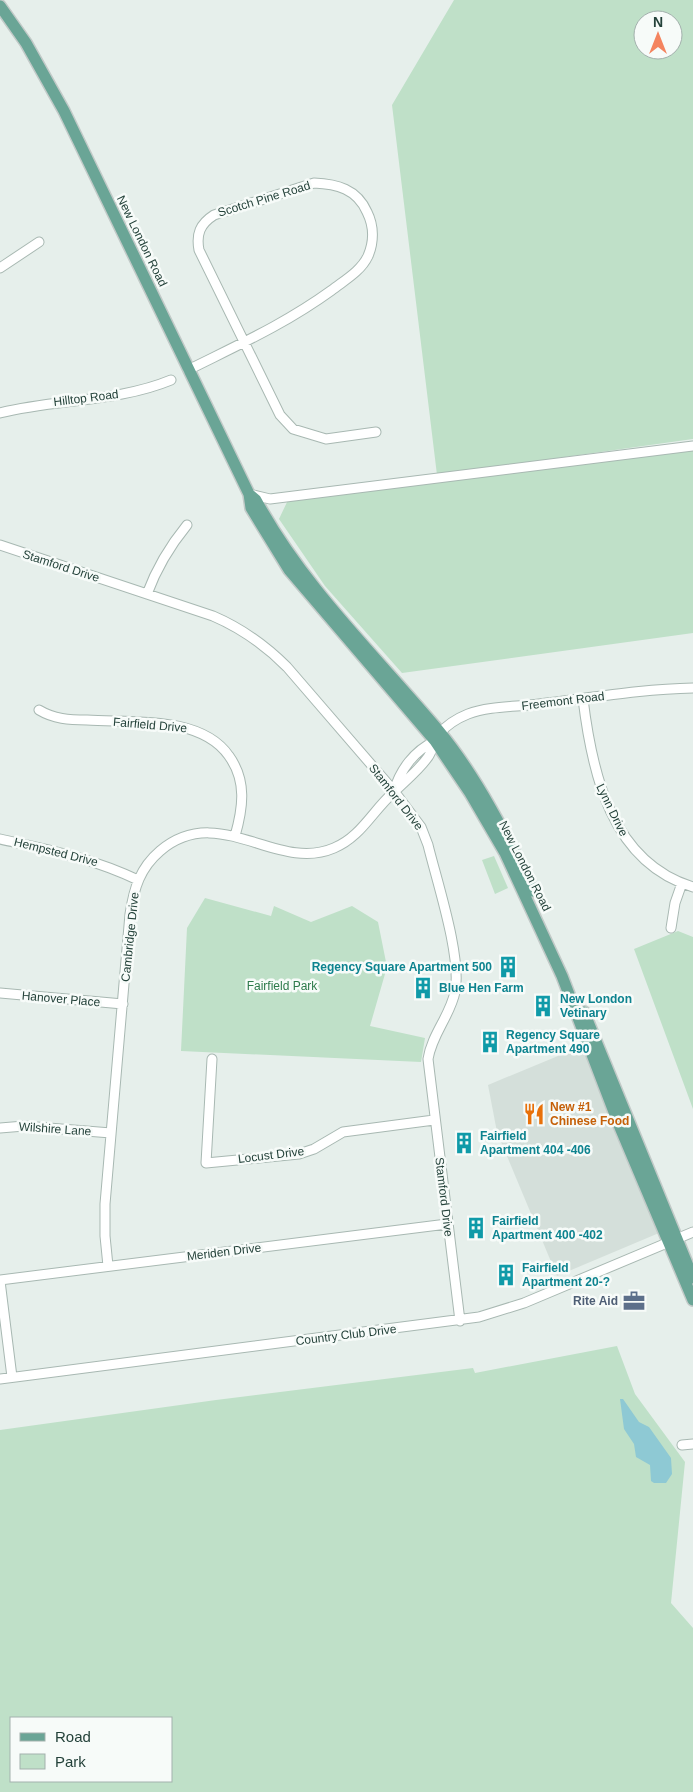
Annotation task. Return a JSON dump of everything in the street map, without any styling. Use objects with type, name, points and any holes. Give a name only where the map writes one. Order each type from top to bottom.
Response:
[{"type":"main road","name":"New London Road","points":[[0,6],[26,43],[64,111],[249,494],[251,508],[289,570],[438,737],[505,853],[531,904],[673,1240],[693,1300]]},
{"type":"main road","name":"New London Road","points":[[673,1240],[693,1278]]},
{"type":"street","name":"Scotch Pine Road","points":[[188,370],[243,343],[298,315],[358,271],[368,256],[372,229],[364,205],[355,194],[331,184],[314,183],[214,214],[204,221],[199,230],[197,240],[199,250],[243,343]]},
{"type":"street","points":[[0,268],[39,242]]},
{"type":"street","points":[[243,343],[280,415],[293,430],[326,439],[376,432]]},
{"type":"street","name":"Hilltop Road","points":[[0,413],[30,406],[148,390],[172,380]]},
{"type":"street","points":[[249,494],[270,499],[693,446]]},
{"type":"street","points":[[147,594],[162,558],[186,525]]},
{"type":"street","name":"Stamford Drive","points":[[0,545],[227,622],[269,650],[394,791],[425,835],[455,956],[455,991],[432,1040],[428,1059],[460,1321]]},
{"type":"street","name":"Freemont Road","points":[[438,737],[460,718],[475,712],[693,688]]},
{"type":"street","name":"Lynn Drive","points":[[582,699],[590,750],[597,779],[619,828],[646,860],[663,873],[693,887]]},
{"type":"street","name":"Fairfield Drive","points":[[39,710],[63,719],[180,726],[207,735],[228,754],[240,779],[242,807],[236,836]]},
{"type":"street","name":"Cambridge Drive","points":[[108,1266],[105,1218],[111,1132],[130,914],[138,880],[156,855],[181,838],[212,832],[236,836],[296,852],[315,853],[332,849],[355,835],[394,791],[407,782],[430,755],[438,737]]},
{"type":"street","name":"Hempsted Drive","points":[[0,839],[107,865],[138,880]]},
{"type":"street","points":[[671,928],[675,902],[682,883]]},
{"type":"street","name":"Hanover Place","points":[[0,993],[123,1004]]},
{"type":"street","name":"Locust Drive","points":[[212,1059],[206,1163],[299,1154],[330,1141],[343,1132],[434,1120]]},
{"type":"street","name":"Wilshire Lane","points":[[0,1128],[24,1126],[111,1132]]},
{"type":"street","name":"Meriden Drive","points":[[0,1280],[448,1224]]},
{"type":"street","points":[[673,1240],[693,1232]]},
{"type":"street","name":"Country Club Drive","points":[[0,1379],[460,1321],[510,1309],[673,1240]]},
{"type":"street","points":[[0,1280],[12,1377]]},
{"type":"street","points":[[682,1445],[693,1444]]},
{"type":"shaded area","points":[[582,1046],[659,1233],[557,1276],[497,1132],[488,1085]]},
{"type":"green space","points":[[454,0],[693,0],[693,439],[437,475],[392,105]]},
{"type":"green space","points":[[693,449],[693,633],[402,673],[325,586],[279,519],[288,500]]},
{"type":"green space","points":[[494,856],[508,888],[495,894],[482,860]]},
{"type":"green space","name":"Fairfield Park","points":[[205,898],[271,916],[274,906],[311,922],[352,906],[378,922],[387,967],[370,1026],[425,1038],[421,1062],[181,1051],[187,928]]},
{"type":"green space","points":[[678,931],[693,937],[693,1109],[634,949]]},
{"type":"green space","points":[[617,1346],[635,1394],[685,1462],[671,1603],[693,1628],[693,1792],[0,1792],[0,1430],[216,1400],[473,1368],[475,1373]]},
{"type":"water","points":[[620,1399],[623,1399],[639,1422],[649,1427],[671,1458],[672,1474],[666,1483],[654,1483],[651,1481],[650,1465],[636,1457],[634,1444],[624,1429]]},
{"type":"place","name":"Regency Square Apartment 500","points":[[508,967]]},
{"type":"place","name":"Blue Hen Farm","points":[[423,988]]},
{"type":"place","name":"New London Vetinary","points":[[543,1006]]},
{"type":"place","name":"Regency Square Apartment 490","points":[[490,1042]]},
{"type":"place","name":"New #1 Chinese Food","points":[[534,1114]]},
{"type":"place","name":"Fairfield Apartment 404 -406","points":[[464,1143]]},
{"type":"place","name":"Fairfield Apartment 400 -402","points":[[476,1228]]},
{"type":"place","name":"Fairfield Apartment 20-?","points":[[506,1275]]},
{"type":"place","name":"Rite Aid","points":[[634,1301]]}]
